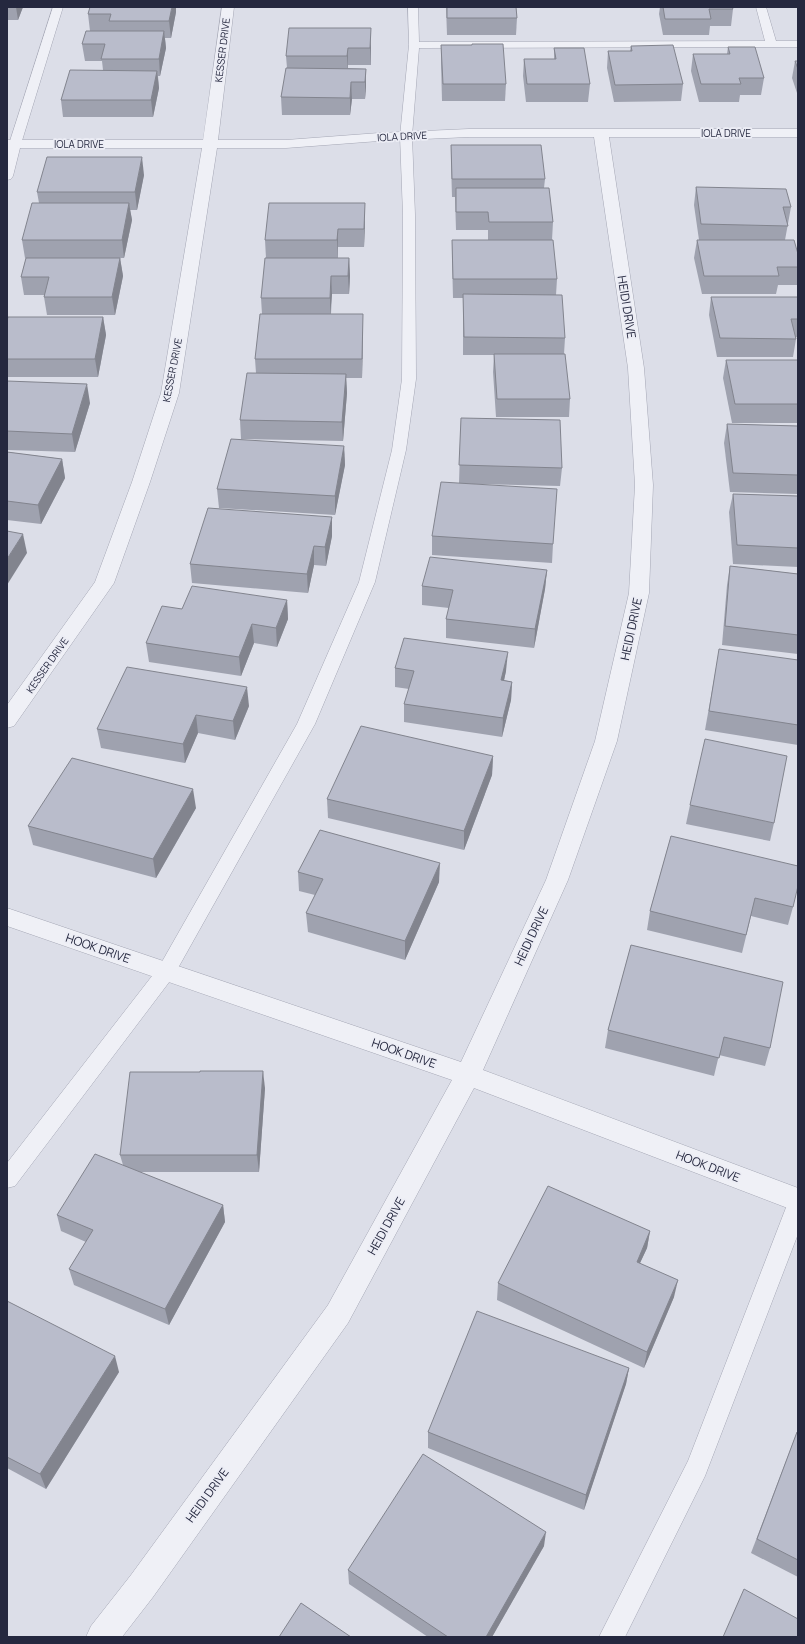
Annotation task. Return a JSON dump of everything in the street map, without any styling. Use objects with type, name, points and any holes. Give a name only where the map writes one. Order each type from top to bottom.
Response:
[{"type":"street","name":"KESSER DRIVE","points":[[7,721],[104,582],[141,482],[170,393],[210,144],[228,7]]},
{"type":"street","name":"IOLA DRIVE","points":[[11,144],[286,144],[470,133],[798,133]]},
{"type":"street","name":"HEIDI DRIVE","points":[[102,1637],[147,1579],[338,1314],[468,1075],[557,880],[606,741],[639,593],[644,486],[636,368],[601,133]]},
{"type":"street","name":"HOOK DRIVE","points":[[7,917],[468,1075],[798,1200]]},
{"type":"lane","points":[[7,176],[11,144],[58,7]]},
{"type":"lane","points":[[7,1179],[166,972],[306,724],[367,582],[400,450],[408,379],[409,215],[406,136],[414,45],[413,7]]},
{"type":"lane","points":[[761,7],[771,44]]},
{"type":"lane","points":[[414,45],[798,44]]},
{"type":"lane","points":[[612,1637],[697,1468],[798,1205]]},
{"type":"building","points":[[90,7],[172,7],[169,21],[109,21],[111,14],[88,14]]},
{"type":"building","points":[[447,7],[516,7],[517,18],[447,18]]},
{"type":"building","points":[[663,7],[732,7],[733,9],[709,9],[711,19],[665,19]]},
{"type":"building","points":[[289,28],[371,28],[370,48],[348,48],[347,56],[286,56]]},
{"type":"building","points":[[86,31],[164,31],[159,59],[101,59],[105,44],[82,44]]},
{"type":"building","points":[[503,44],[506,84],[443,84],[441,45]]},
{"type":"building","points":[[673,45],[683,84],[615,85],[608,51],[632,51],[631,46]]},
{"type":"building","points":[[728,47],[755,47],[764,78],[739,78],[741,84],[701,84],[693,54],[730,54]]},
{"type":"building","points":[[554,48],[584,48],[590,84],[527,84],[524,59],[556,59]]},
{"type":"building","points":[[795,61],[798,61],[798,69]]},
{"type":"building","points":[[286,68],[366,69],[365,82],[351,82],[350,98],[281,97]]},
{"type":"building","points":[[70,70],[157,71],[151,100],[61,100]]},
{"type":"building","points":[[451,145],[541,145],[545,179],[452,179]]},
{"type":"building","points":[[47,157],[142,157],[135,192],[37,192]]},
{"type":"building","points":[[696,187],[786,189],[791,207],[783,207],[788,226],[701,224]]},
{"type":"building","points":[[456,188],[549,188],[553,222],[489,222],[488,212],[456,212]]},
{"type":"building","points":[[32,203],[129,203],[122,240],[22,240]]},
{"type":"building","points":[[269,203],[365,203],[364,229],[338,229],[337,240],[265,240]]},
{"type":"building","points":[[452,240],[553,240],[557,279],[453,279]]},
{"type":"building","points":[[697,240],[794,240],[798,254],[798,267],[777,267],[779,276],[704,276]]},
{"type":"building","points":[[26,258],[120,258],[112,297],[44,297],[49,277],[21,277]]},
{"type":"building","points":[[265,258],[349,258],[348,276],[331,276],[330,298],[261,298]]},
{"type":"building","points":[[463,294],[562,295],[565,338],[464,337]]},
{"type":"building","points":[[711,297],[798,297],[798,319],[791,319],[796,339],[720,338]]},
{"type":"building","points":[[260,314],[363,314],[362,359],[255,359]]},
{"type":"building","points":[[8,317],[103,317],[95,359],[7,359]]},
{"type":"building","points":[[494,354],[565,354],[570,399],[497,399]]},
{"type":"building","points":[[726,360],[798,360],[798,404],[735,404]]},
{"type":"building","points":[[247,373],[346,374],[342,422],[240,420]]},
{"type":"building","points":[[7,381],[87,384],[72,434],[7,431]]},
{"type":"building","points":[[461,418],[560,420],[562,468],[459,465]]},
{"type":"building","points":[[727,424],[798,426],[798,475],[733,473]]},
{"type":"building","points":[[231,439],[344,446],[335,496],[217,489]]},
{"type":"building","points":[[7,452],[62,459],[38,505],[7,501]]},
{"type":"building","points":[[441,482],[557,489],[553,544],[432,536]]},
{"type":"building","points":[[733,494],[798,496],[798,548],[737,545]]},
{"type":"building","points":[[208,508],[332,517],[325,547],[314,546],[307,574],[190,564]]},
{"type":"building","points":[[7,531],[23,534],[7,559]]},
{"type":"building","points":[[430,557],[547,570],[535,629],[446,619],[453,590],[422,586]]},
{"type":"building","points":[[730,566],[798,574],[798,635],[725,626]]},
{"type":"building","points":[[192,586],[287,600],[276,628],[252,624],[239,657],[146,643],[162,606],[182,609]]},
{"type":"building","points":[[404,638],[508,652],[501,680],[512,682],[503,718],[404,704],[414,671],[395,668]]},
{"type":"building","points":[[719,649],[798,660],[798,725],[709,711]]},
{"type":"building","points":[[127,667],[247,687],[233,721],[196,715],[183,744],[97,729]]},
{"type":"building","points":[[361,726],[493,756],[464,831],[327,799]]},
{"type":"building","points":[[705,739],[787,756],[774,823],[690,805]]},
{"type":"building","points":[[72,758],[193,789],[153,859],[28,826]]},
{"type":"building","points":[[320,830],[440,863],[405,941],[306,913],[323,879],[298,872]]},
{"type":"building","points":[[671,836],[798,866],[798,886],[793,907],[755,898],[746,935],[650,911]]},
{"type":"building","points":[[631,945],[783,982],[770,1048],[724,1037],[719,1058],[608,1030]]},
{"type":"building","points":[[263,1071],[257,1155],[120,1155],[130,1072]]},
{"type":"building","points":[[95,1154],[223,1205],[165,1309],[69,1269],[93,1230],[57,1215]]},
{"type":"building","points":[[548,1186],[650,1231],[637,1262],[678,1280],[647,1352],[498,1283]]},
{"type":"building","points":[[7,1301],[115,1356],[40,1474],[7,1457]]},
{"type":"building","points":[[477,1311],[629,1368],[586,1495],[428,1432]]},
{"type":"building","points":[[798,1432],[798,1560],[757,1539]]},
{"type":"building","points":[[423,1454],[546,1532],[486,1637],[448,1637],[348,1570]]},
{"type":"building","points":[[744,1589],[798,1619],[798,1637],[723,1637]]},
{"type":"building","points":[[301,1603],[351,1637],[279,1637]]}]
